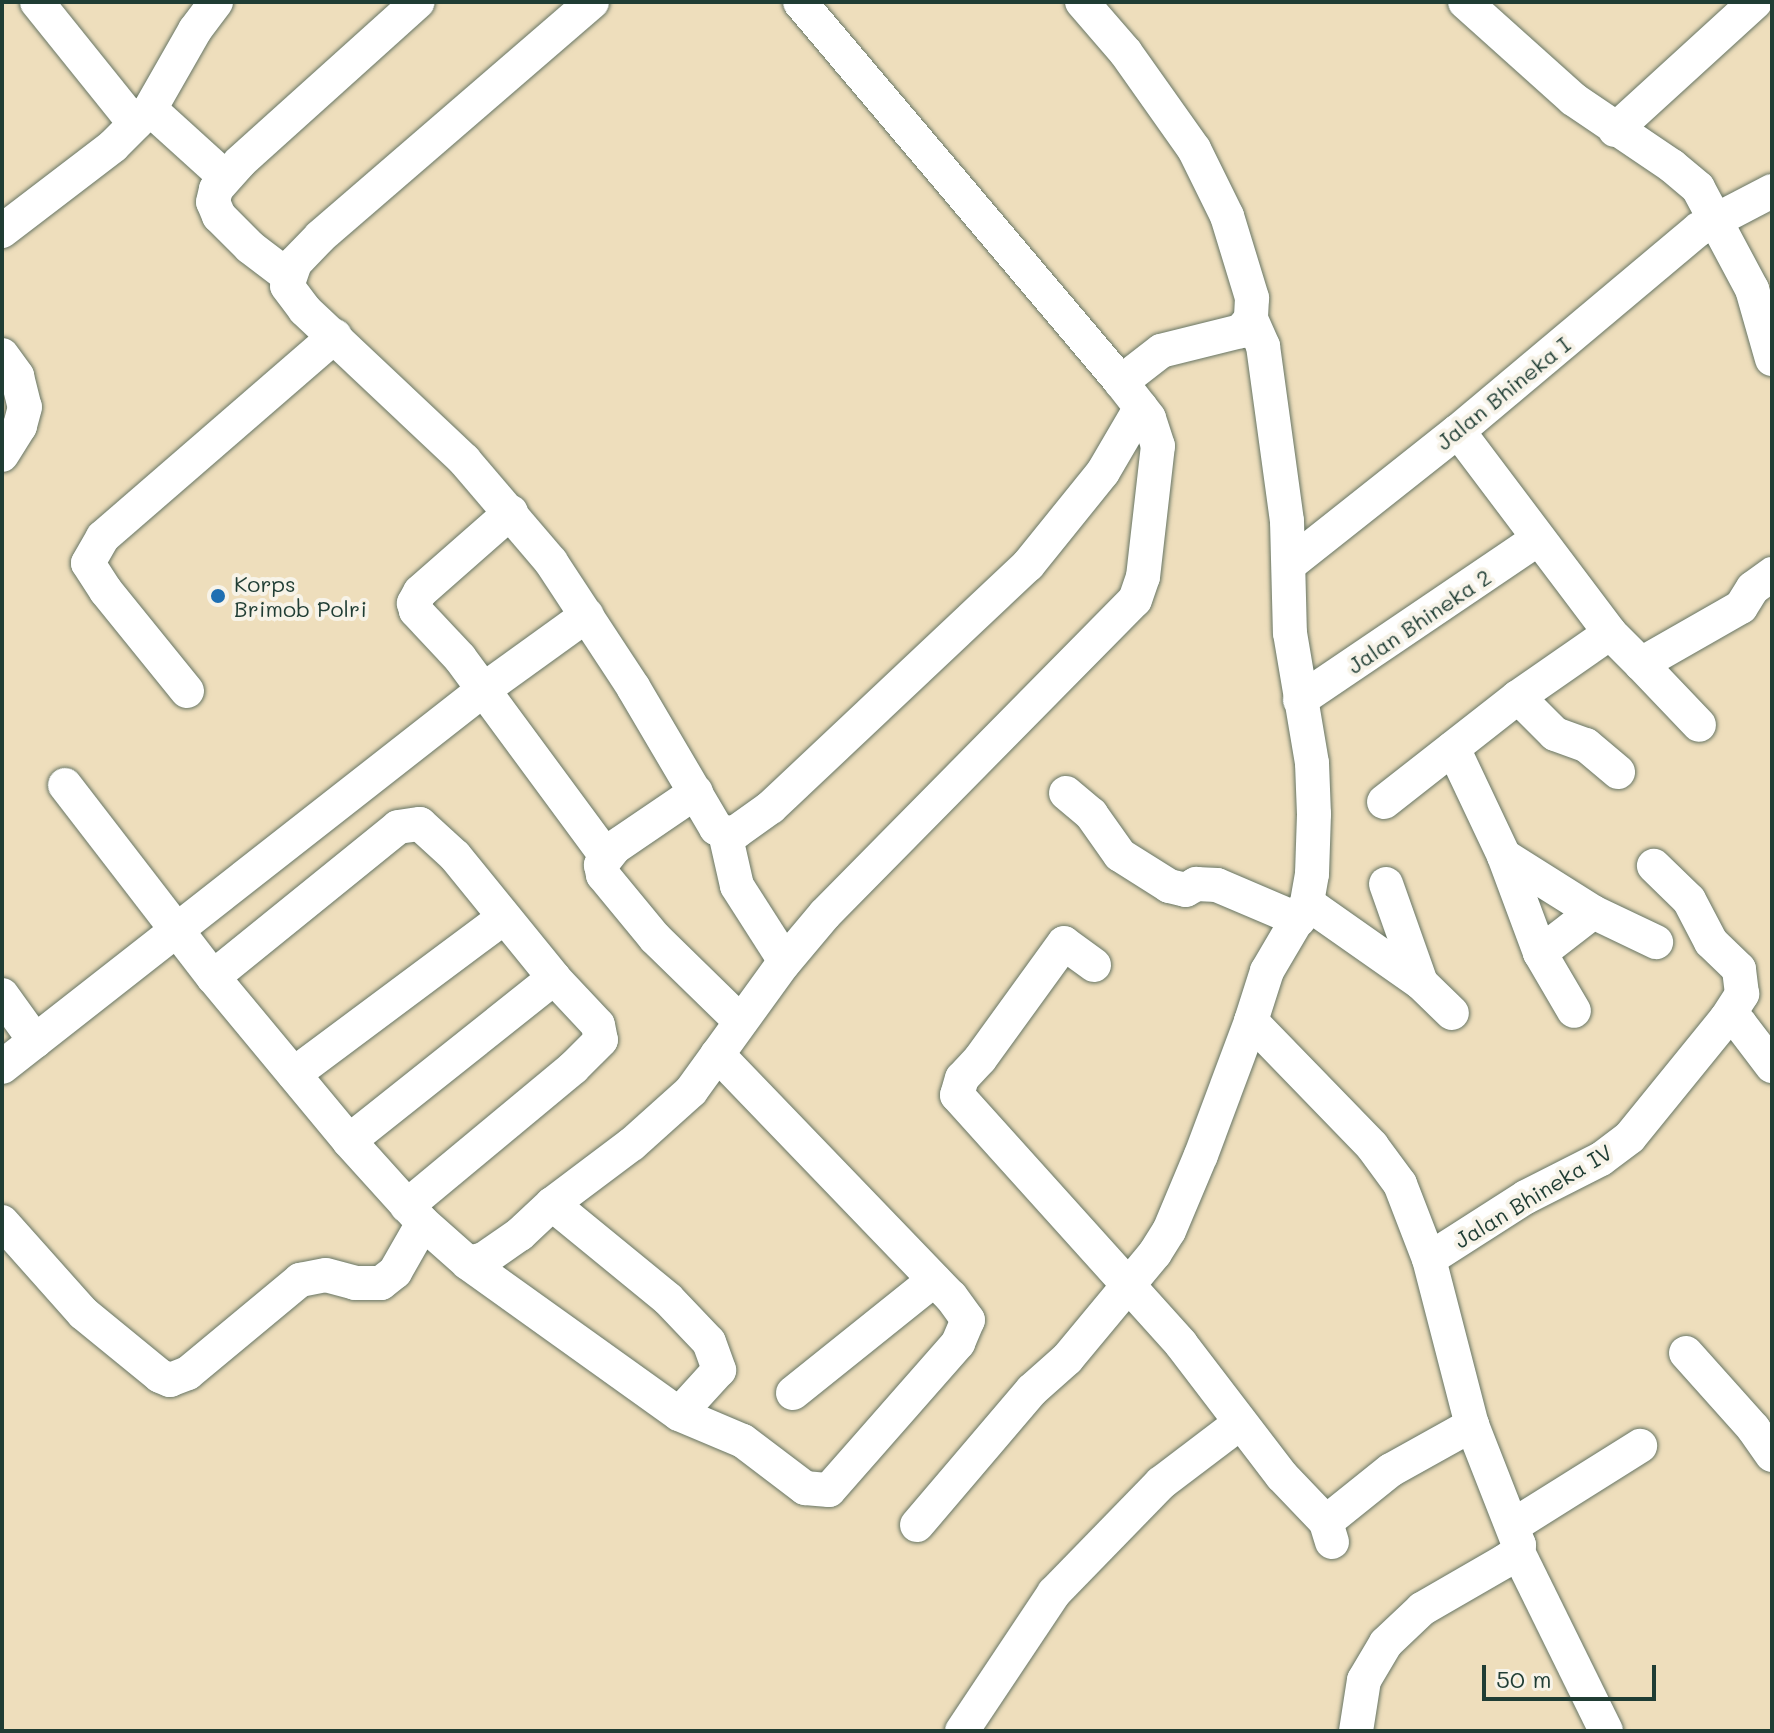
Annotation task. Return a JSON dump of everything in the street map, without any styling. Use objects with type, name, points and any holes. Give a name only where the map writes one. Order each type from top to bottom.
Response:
[{"type":"street","points":[[2,231],[113,146],[143,117],[188,41],[216,2]]},
{"type":"street","points":[[288,276],[250,247],[219,216],[213,202],[216,189],[225,177],[418,2]]},
{"type":"street","points":[[592,2],[320,237],[288,276],[287,286],[294,297],[464,460],[511,512],[587,615],[716,828],[725,833],[736,832],[771,807],[1028,565],[1103,472],[1131,394],[1161,351],[1241,331],[1251,319]]},
{"type":"street","points":[[468,1263],[494,1252],[665,1116],[691,1091],[785,961],[854,882],[1135,600],[1143,577],[1158,446],[1155,432],[1131,394],[800,2]]},
{"type":"street","points":[[917,1525],[1032,1390],[1067,1359],[1131,1285],[1169,1231],[1251,1021],[1267,971],[1303,912],[1313,860],[1314,790],[1290,633],[1290,564],[1263,346],[1251,319],[1252,298],[1240,249],[1194,149],[1133,63],[1082,2]]},
{"type":"street","points":[[1465,2],[1573,99],[1672,166],[1698,188],[1752,289],[1772,359]]},
{"type":"street","points":[[1615,130],[1755,2]]},
{"type":"street","points":[[47,5],[143,117],[225,177]]},
{"type":"street","name":"Jalan Bhineka I","points":[[1290,564],[1458,431],[1699,229],[1772,191]]},
{"type":"street","points":[[187,691],[106,591],[88,563],[103,537],[335,336]]},
{"type":"street","points":[[2,355],[17,376],[25,407],[20,426],[2,455]]},
{"type":"street","points":[[1458,431],[1610,633],[1699,725]]},
{"type":"street","points":[[511,512],[427,585],[414,603],[422,619],[460,658],[606,856]]},
{"type":"street","name":"Jalan Bhineka 2","points":[[1300,700],[1538,539]]},
{"type":"street","points":[[1641,664],[1741,607],[1762,581]]},
{"type":"street","points":[[1762,581],[1772,617]]},
{"type":"street","points":[[2,1067],[483,690],[587,615]]},
{"type":"street","points":[[1384,802],[1518,697],[1610,633]]},
{"type":"street","points":[[1518,697],[1555,734],[1586,745],[1618,772]]},
{"type":"street","points":[[1453,748],[1504,856],[1540,953],[1574,1011]]},
{"type":"street","points":[[65,785],[213,977],[349,1141],[415,1214],[468,1263],[679,1414],[743,1441],[805,1488],[829,1490],[966,1332],[968,1320],[934,1280],[717,1054]]},
{"type":"street","points":[[696,792],[606,856],[601,865],[608,884],[655,938],[740,1021]]},
{"type":"street","points":[[1066,793],[1091,814],[1120,855],[1169,886],[1186,890],[1196,884],[1217,885],[1303,912],[1421,983],[1452,1013]]},
{"type":"street","points":[[6,1236],[83,1313],[160,1376],[170,1380],[188,1373],[300,1280],[326,1275],[355,1283],[381,1283],[395,1272],[415,1214],[595,1049],[602,1032],[434,833],[420,824],[408,823],[398,827],[213,977]]},
{"type":"street","points":[[725,833],[737,886],[785,961]]},
{"type":"street","points":[[1504,856],[1593,912],[1656,942]]},
{"type":"street","name":"Jalan Bhineka IV","points":[[1429,1259],[1526,1197],[1601,1159],[1630,1137],[1726,1019],[1742,994],[1739,969],[1711,942],[1689,900],[1654,866]]},
{"type":"street","points":[[1386,884],[1421,983]]},
{"type":"street","points":[[1540,953],[1593,912]]},
{"type":"street","points":[[294,1074],[503,918]]},
{"type":"street","points":[[1094,965],[1064,943],[980,1059],[962,1078],[957,1095],[1131,1285],[1329,1532],[1391,1470],[1472,1425]]},
{"type":"street","points":[[349,1141],[554,978]]},
{"type":"street","points":[[2,995],[35,1041]]},
{"type":"street","points":[[1726,1019],[1740,1024],[1772,1066]]},
{"type":"street","points":[[1251,1021],[1372,1146],[1400,1184],[1429,1259],[1472,1425],[1516,1538],[1606,1731]]},
{"type":"street","points":[[552,1204],[668,1299],[709,1342],[719,1370],[679,1414]]},
{"type":"street","points":[[793,1393],[934,1280]]},
{"type":"street","points":[[1686,1353],[1766,1432]]},
{"type":"street","points":[[962,1731],[1054,1593],[1161,1483],[1240,1423]]},
{"type":"street","points":[[1356,1731],[1364,1680],[1386,1643],[1422,1609],[1640,1446]]},
{"type":"place","name":"Korps Brimob Polri","points":[[218,596]]}]
